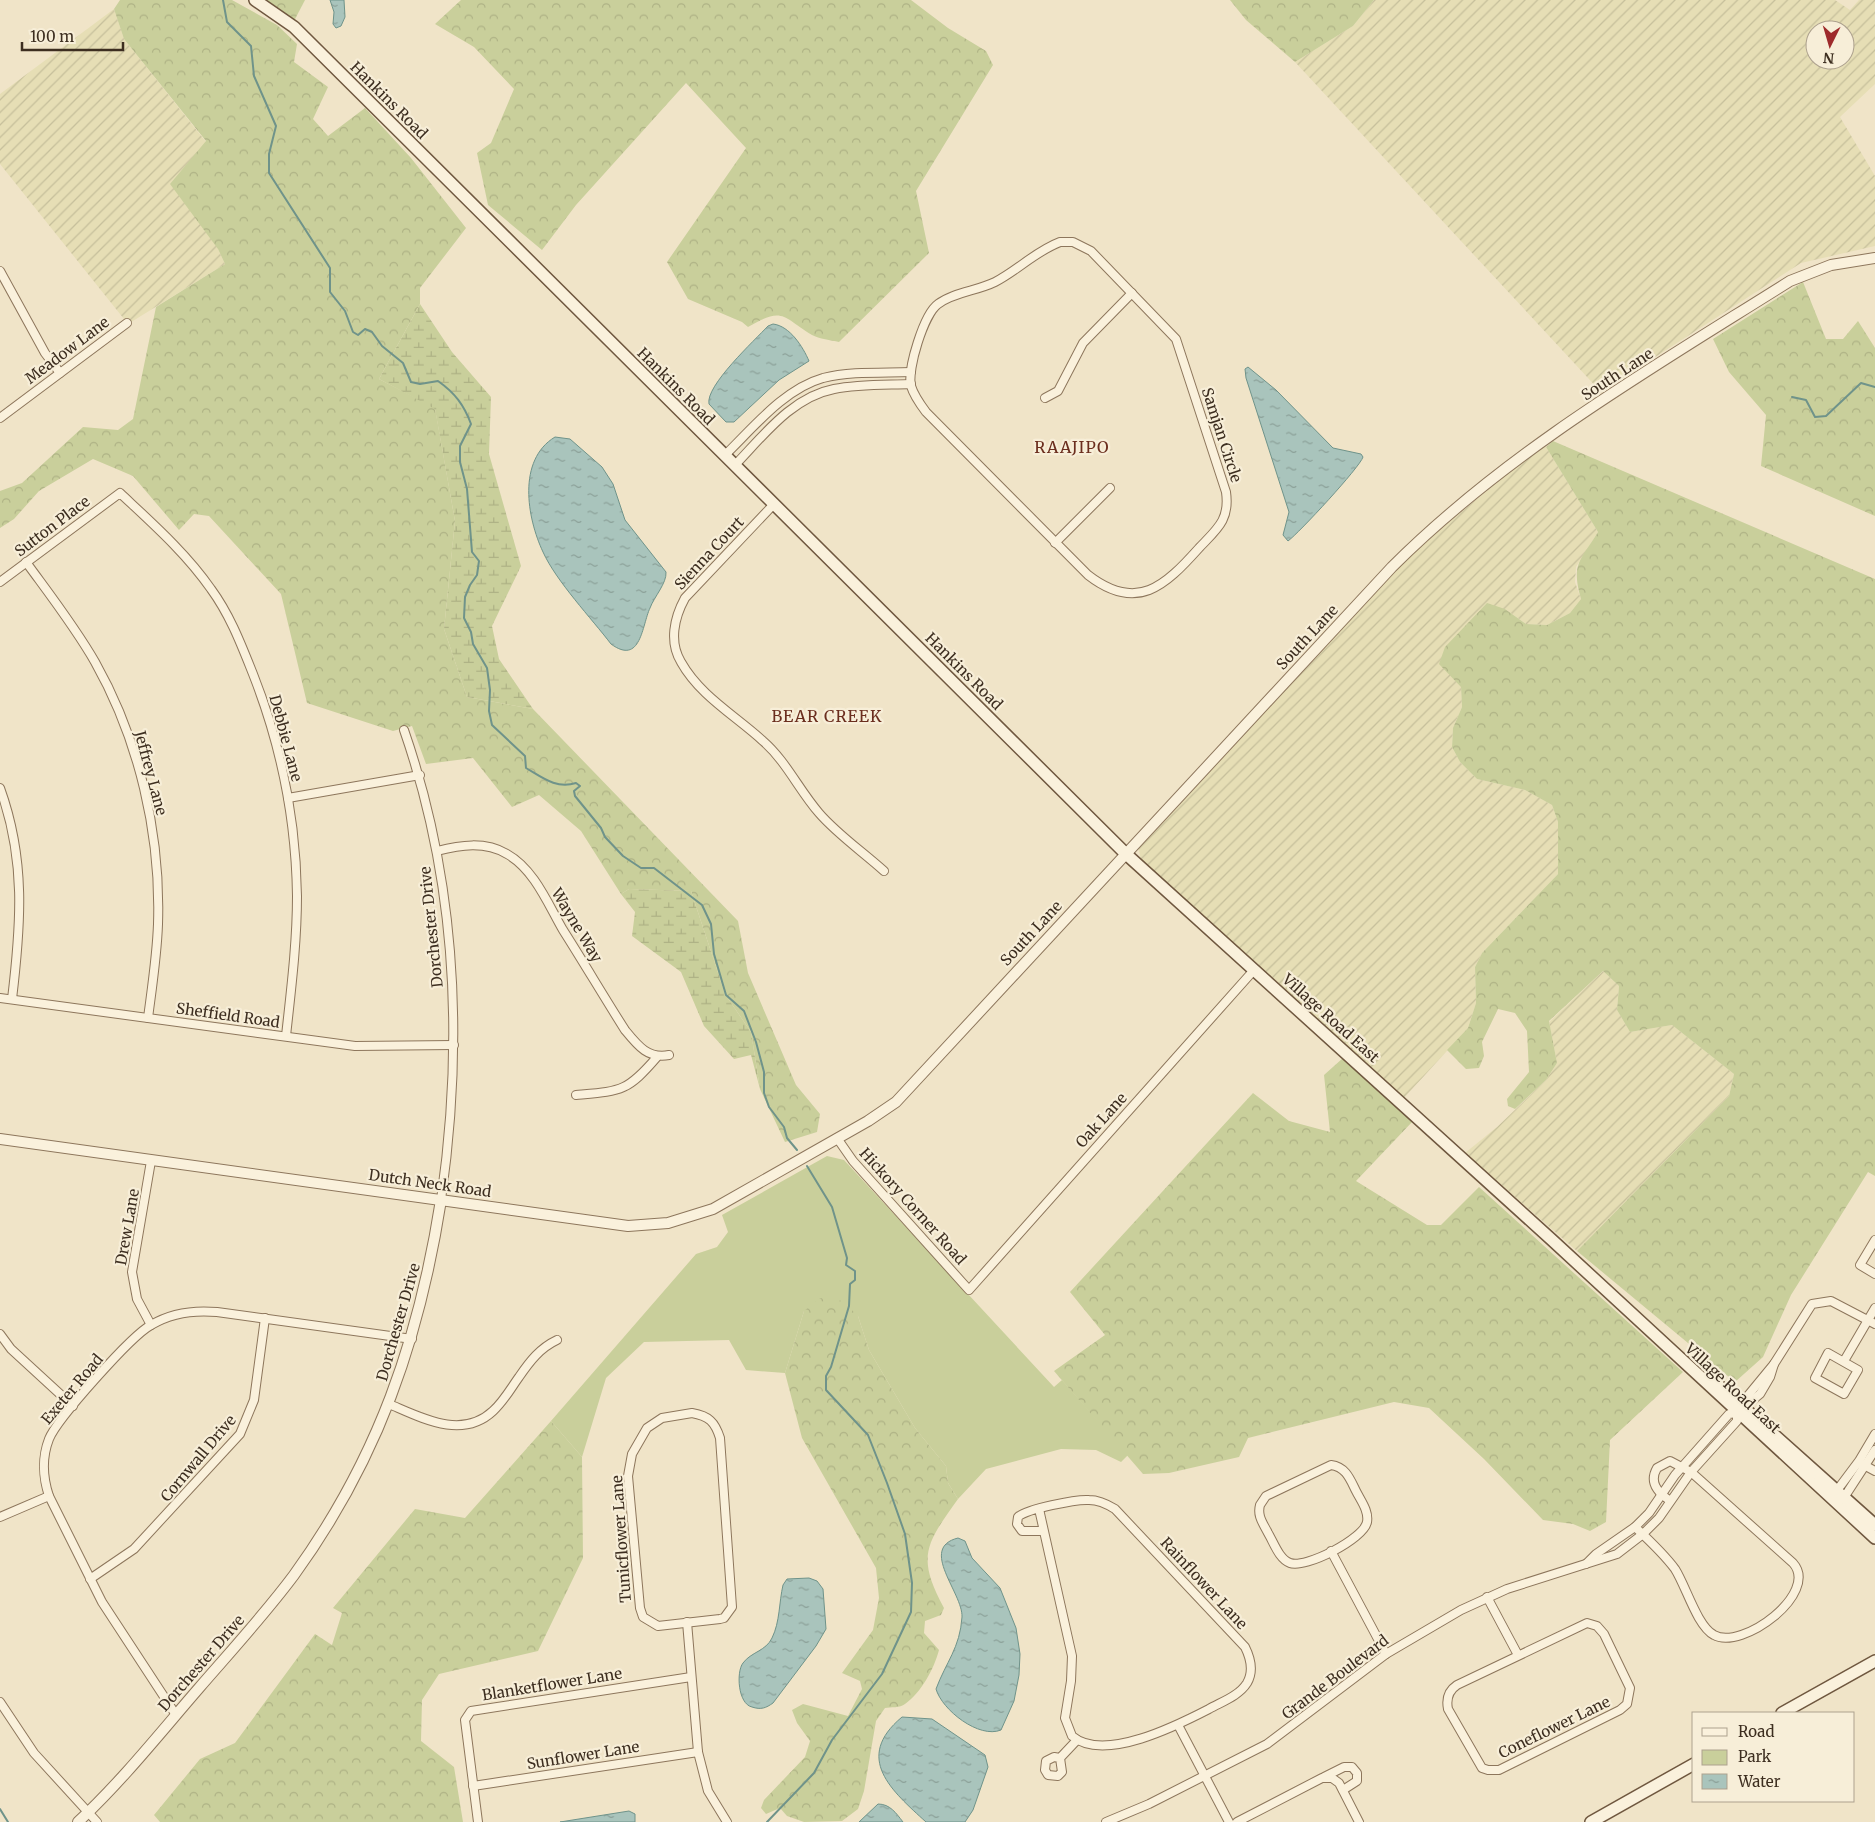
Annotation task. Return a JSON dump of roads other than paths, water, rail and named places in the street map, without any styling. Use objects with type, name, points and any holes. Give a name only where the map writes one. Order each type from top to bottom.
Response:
[{"type":"main road","name":"Hankins Road","points":[[255,0],[294,27],[1071,799]]},
{"type":"main road","name":"Village Road East","points":[[1071,799],[1126,854],[1572,1259],[1742,1406],[1838,1496],[1875,1525]]},
{"type":"main road","name":"Village Road East","points":[[1838,1496],[1875,1538]]},
{"type":"main road","points":[[1784,1712],[1875,1661]]},
{"type":"main road","points":[[1591,1822],[1692,1765]]},
{"type":"street","name":"Samjan Circle","points":[[1060,242],[1084,246],[1132,293],[1176,339],[1226,492],[1227,512],[1217,528],[1175,575],[1156,588],[1144,592],[1121,592],[1098,583],[1055,543],[926,412],[914,394],[911,384],[911,372],[929,314],[935,306],[944,300],[994,282],[1050,246],[1060,242]]},
{"type":"street","name":"South Lane","points":[[838,1138],[883,1111],[910,1089],[980,1009],[1398,560],[1432,529],[1525,454],[1562,427],[1790,281],[1831,265],[1875,258]]},
{"type":"street","points":[[0,271],[44,353],[60,373]]},
{"type":"street","points":[[1045,398],[1058,391],[1083,343],[1132,293]]},
{"type":"street","name":"Meadow Lane","points":[[0,418],[127,323]]},
{"type":"street","points":[[725,455],[794,392],[822,379],[854,374],[911,372]]},
{"type":"street","points":[[735,465],[772,427],[802,402],[832,389],[911,384]]},
{"type":"street","points":[[763,419],[772,427]]},
{"type":"street","points":[[1055,543],[1110,488]]},
{"type":"street","name":"Sutton Place","points":[[0,582],[120,493]]},
{"type":"street","name":"Debbie Lane","points":[[120,493],[196,568],[230,619],[266,707],[288,798],[297,896],[296,940],[286,1036]]},
{"type":"street","name":"Sienna Court","points":[[774,504],[685,598],[678,611],[675,628],[676,650],[682,663],[716,702],[764,741],[782,760],[804,795],[820,815],[884,870]]},
{"type":"street","name":"Jeffrey Lane","points":[[26,562],[65,615],[95,662],[116,705],[140,772],[152,831],[158,883],[157,938],[148,1018]]},
{"type":"street","name":"Dorchester Drive","points":[[78,1822],[176,1715],[276,1598],[309,1553],[353,1481],[389,1404],[412,1339],[427,1281],[441,1200],[451,1118],[454,1045],[449,932],[437,851],[420,776],[404,730]]},
{"type":"street","points":[[288,798],[420,776]]},
{"type":"street","points":[[0,788],[12,831],[20,881],[20,918],[12,999]]},
{"type":"street","name":"Wayne Way","points":[[437,851],[463,845],[480,846],[506,854],[518,862],[537,886],[625,1030],[638,1046],[657,1057]]},
{"type":"street","name":"Oak Lane","points":[[969,1290],[1254,970]]},
{"type":"street","name":"Sheffield Road","points":[[0,998],[381,1048],[454,1045]]},
{"type":"street","points":[[576,1095],[625,1088],[638,1079],[657,1057],[670,1055]]},
{"type":"street","name":"Dutch Neck Road","points":[[0,1139],[628,1226],[668,1224],[713,1209],[838,1138]]},
{"type":"street","name":"Hickory Corner Road","points":[[838,1138],[853,1161],[969,1290]]},
{"type":"street","name":"Drew Lane","points":[[151,1161],[132,1272],[137,1299],[151,1325]]},
{"type":"street","points":[[1875,1240],[1860,1265],[1875,1274]]},
{"type":"street","points":[[1742,1406],[1752,1402],[1760,1394],[1770,1377],[1774,1364],[1812,1304],[1824,1300],[1831,1301],[1871,1322]]},
{"type":"street","points":[[1844,1361],[1871,1322],[1875,1308]]},
{"type":"street","name":"Exeter Road","points":[[176,1715],[90,1579],[49,1496],[45,1477],[45,1452],[58,1424],[132,1340],[151,1325],[171,1316],[196,1311],[265,1318],[412,1339]]},
{"type":"street","name":"Cornwall Drive","points":[[90,1579],[134,1549],[240,1434],[254,1400],[265,1318]]},
{"type":"street","points":[[0,1334],[11,1349],[73,1406]]},
{"type":"street","points":[[389,1404],[436,1423],[455,1426],[474,1422],[492,1413],[532,1358],[557,1340]]},
{"type":"street","points":[[1828,1353],[1844,1361],[1858,1370],[1844,1394],[1815,1378],[1828,1353]]},
{"type":"street","name":"Grande Boulevard","points":[[1106,1822],[1248,1755],[1288,1729],[1386,1654],[1432,1626],[1487,1597],[1617,1554],[1643,1534],[1659,1518],[1674,1475],[1728,1414],[1742,1406]]},
{"type":"street","name":"Grande Boulevard","points":[[1585,1566],[1596,1554],[1636,1527],[1666,1498],[1737,1421],[1742,1406]]},
{"type":"street","name":"Tunicflower Lane","points":[[692,1413],[706,1415],[716,1424],[720,1438],[732,1607],[724,1618],[687,1622],[658,1626],[642,1617],[628,1476],[632,1454],[647,1428],[662,1418],[692,1413]]},
{"type":"street","points":[[1838,1496],[1875,1434]]},
{"type":"street","points":[[1838,1496],[1866,1466],[1875,1450]]},
{"type":"street","points":[[1636,1527],[1674,1568],[1705,1627],[1715,1636],[1728,1639],[1748,1633],[1770,1620],[1790,1600],[1800,1582],[1796,1566],[1691,1472],[1683,1466],[1670,1461],[1657,1468],[1653,1478],[1654,1484],[1666,1498]]},
{"type":"street","points":[[1859,1461],[1875,1471]]},
{"type":"street","points":[[1331,1465],[1337,1466],[1346,1472],[1367,1515],[1367,1522],[1362,1534],[1331,1551],[1302,1564],[1285,1561],[1261,1520],[1258,1511],[1266,1496],[1331,1465]]},
{"type":"street","points":[[0,1517],[49,1496]]},
{"type":"street","name":"Rainflower Lane","points":[[1043,1530],[1026,1532],[1022,1531],[1016,1524],[1021,1514],[1038,1509],[1090,1500],[1107,1504],[1115,1509],[1245,1647],[1251,1668],[1250,1676],[1242,1689],[1157,1735],[1124,1742],[1089,1744],[1076,1740]]},
{"type":"street","points":[[1038,1509],[1072,1656],[1071,1681],[1065,1718],[1068,1730],[1076,1740],[1060,1758]]},
{"type":"street","points":[[1331,1551],[1386,1654]]},
{"type":"street","points":[[1487,1597],[1518,1655]]},
{"type":"street","points":[[687,1622],[698,1752],[708,1791],[727,1822]]},
{"type":"street","name":"Coneflower Lane","points":[[1582,1624],[1593,1624],[1604,1634],[1630,1688],[1630,1699],[1620,1710],[1499,1770],[1488,1770],[1476,1762],[1448,1709],[1447,1697],[1457,1686],[1518,1655],[1582,1624]]},
{"type":"street","name":"Blanketflower Lane","points":[[478,1822],[465,1720],[471,1710],[691,1677]]},
{"type":"street","points":[[0,1702],[34,1753],[96,1822]]},
{"type":"street","points":[[1178,1725],[1229,1822]]},
{"type":"street","name":"Sunflower Lane","points":[[473,1786],[698,1752]]},
{"type":"street","points":[[1237,1822],[1344,1767],[1352,1767],[1357,1773],[1357,1781],[1343,1790]]},
{"type":"street","points":[[1322,1778],[1336,1780],[1359,1822]]},
{"type":"water","points":[[330,0],[344,0],[345,17],[341,26],[336,28],[333,24],[334,12]]},
{"type":"water","points":[[773,324],[785,329],[795,338],[809,361],[779,380],[734,422],[726,422],[709,404],[710,396],[722,375],[768,326]]},
{"type":"water","points":[[1248,367],[1276,390],[1333,448],[1361,454],[1363,457],[1352,473],[1328,500],[1288,541],[1283,535],[1289,512],[1246,378],[1245,369]]},
{"type":"water","points":[[555,437],[570,439],[602,467],[613,484],[625,520],[666,572],[664,581],[650,608],[639,641],[629,650],[621,649],[611,644],[556,575],[537,538],[530,507],[530,475],[535,460],[543,447]]},
{"type":"water","points":[[958,1538],[965,1541],[972,1558],[1000,1588],[1016,1628],[1020,1654],[1019,1675],[1014,1701],[1001,1730],[992,1732],[972,1727],[953,1714],[936,1689],[956,1646],[961,1628],[962,1617],[960,1607],[942,1561],[942,1551],[947,1543]]},
{"type":"water","points":[[809,1578],[817,1581],[823,1589],[826,1629],[816,1646],[773,1703],[763,1708],[747,1705],[741,1694],[739,1673],[741,1667],[746,1659],[766,1646],[772,1638],[778,1619],[783,1585],[787,1579]]},
{"type":"water","points":[[902,1717],[932,1719],[985,1755],[988,1767],[973,1810],[965,1822],[926,1822],[901,1798],[883,1773],[879,1760],[880,1746],[888,1732]]},
{"type":"water","points":[[878,1804],[889,1807],[903,1822],[859,1822]]},
{"type":"water","points":[[629,1811],[635,1814],[635,1822],[560,1822]]},
{"type":"waterway","points":[[223,0],[227,22],[251,46],[254,76],[276,126],[269,154],[269,173],[330,268],[330,292],[345,311],[353,332],[358,335],[365,329],[372,332],[382,346],[403,363],[411,382],[420,384],[438,381],[458,400],[471,424],[460,446],[460,462],[467,489],[472,552],[479,561],[477,575],[465,597],[464,618],[471,632],[473,644],[487,668],[490,690],[489,711],[492,725],[525,756],[526,768],[556,784],[576,783],[580,786],[574,791],[575,796],[601,828],[605,837],[623,856],[641,868],[654,868],[702,905],[711,924],[714,954],[726,995],[744,1011],[756,1042],[764,1072],[764,1093],[769,1107],[784,1127],[787,1138],[797,1150]]},
{"type":"waterway","points":[[1792,397],[1806,400],[1815,417],[1826,416],[1861,383],[1875,387]]},
{"type":"waterway","points":[[767,1822],[814,1773],[832,1740],[882,1674],[911,1612],[912,1583],[905,1534],[887,1483],[868,1435],[826,1390],[826,1376],[831,1367],[849,1306],[850,1284],[855,1280],[855,1271],[846,1265],[847,1258],[832,1207],[807,1166]]},
{"type":"waterway","points":[[0,1809],[8,1822]]},
{"type":"district","name":"RAAJIPO","points":[[1072,447]]},
{"type":"district","name":"BEAR CREEK","points":[[827,716]]}]
